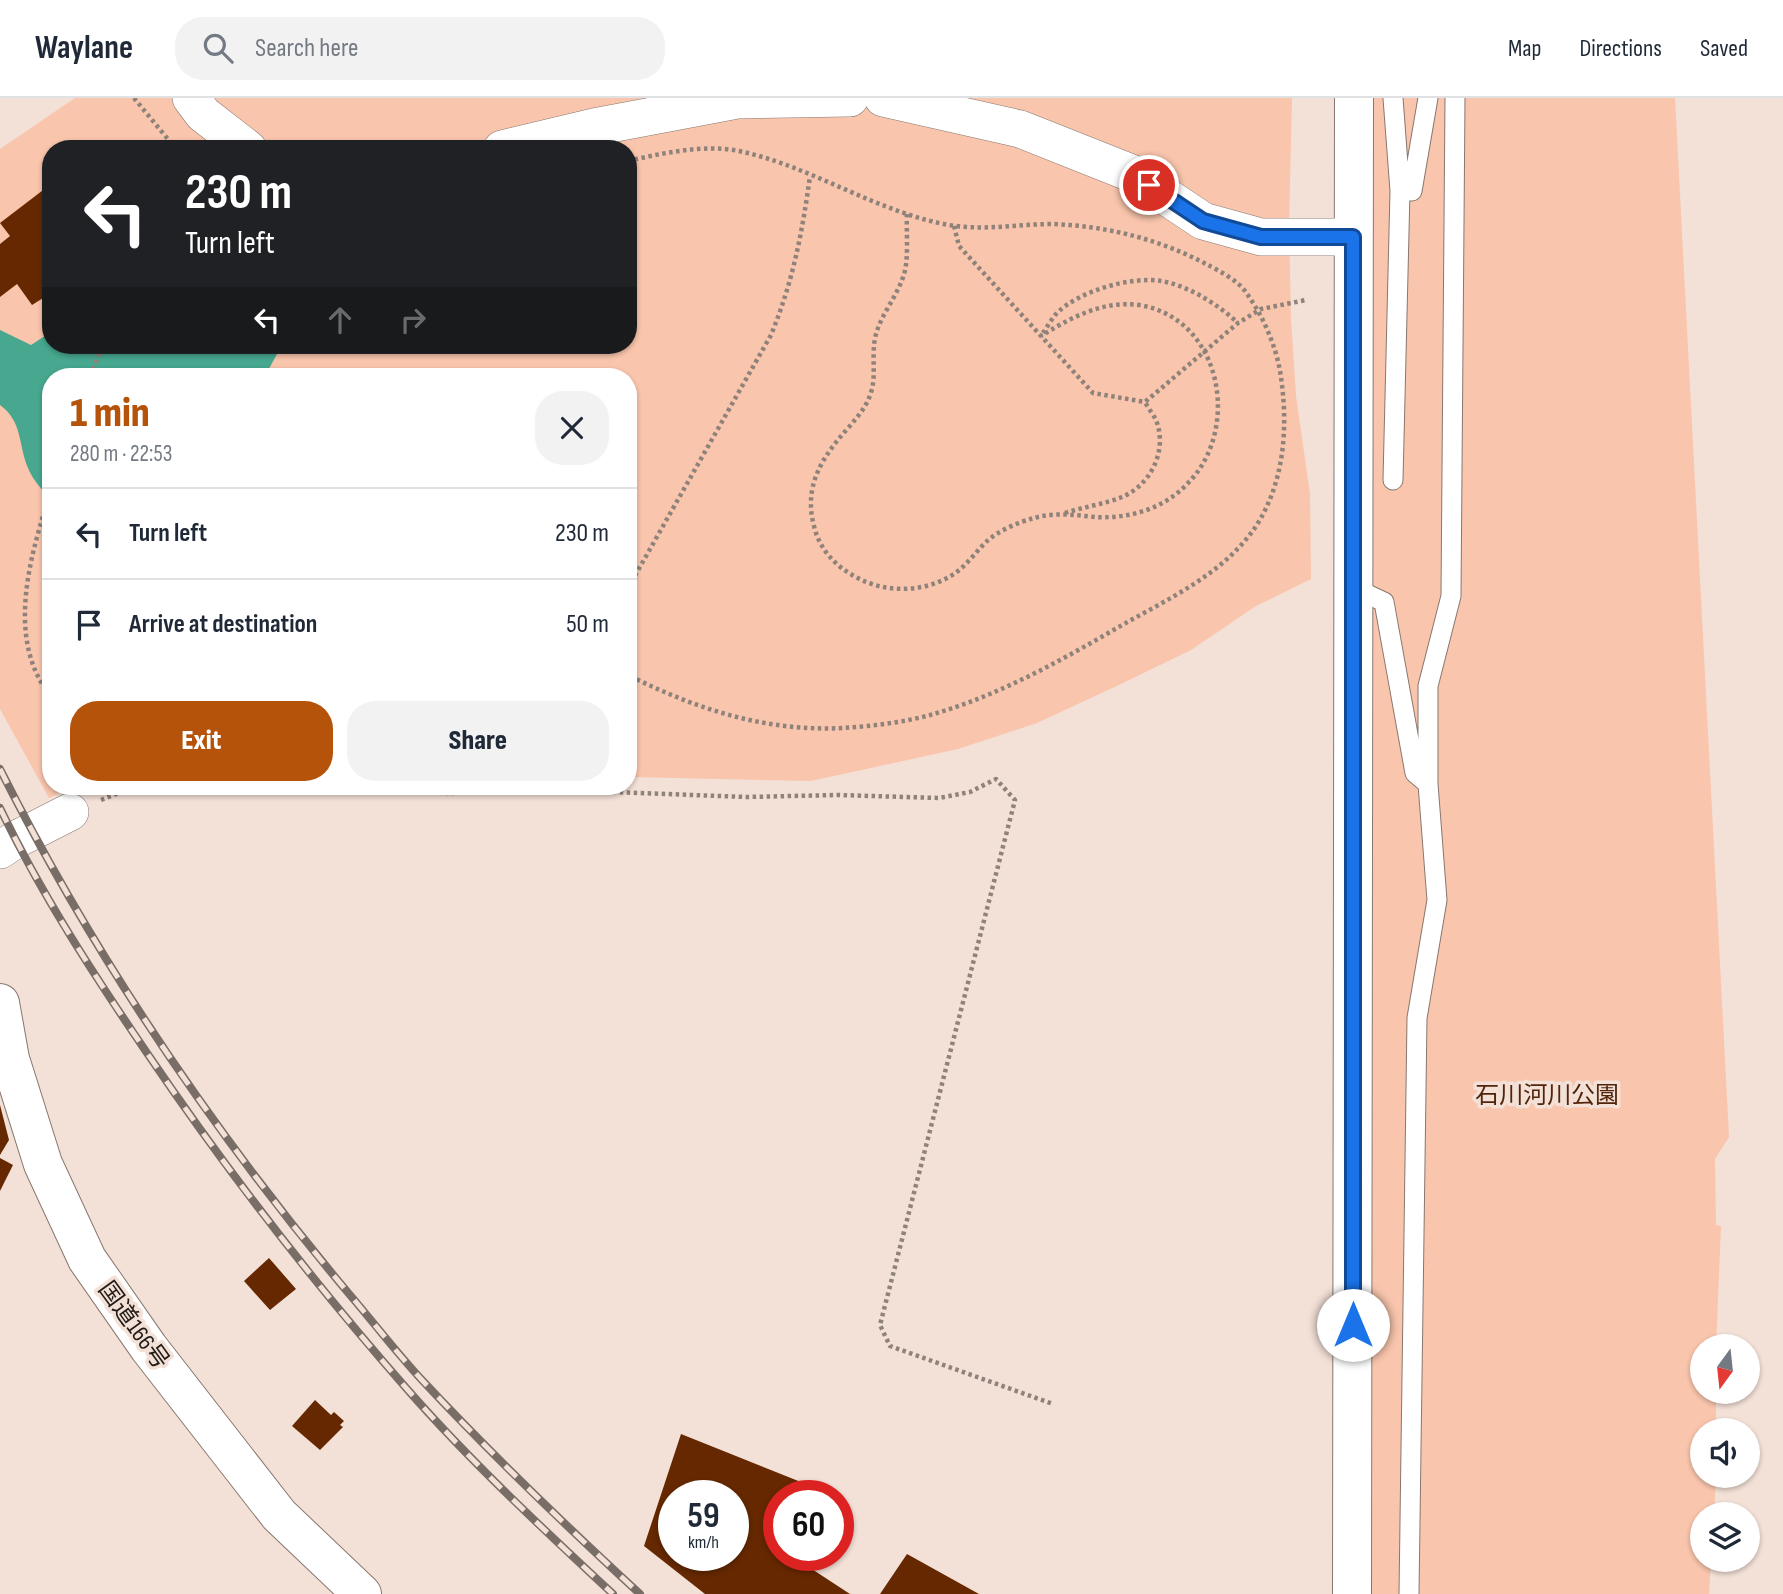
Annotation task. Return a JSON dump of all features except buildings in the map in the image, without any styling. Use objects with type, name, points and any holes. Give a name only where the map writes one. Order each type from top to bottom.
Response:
[{"type":"main road","points":[[1352,1594],[1354,98]]},
{"type":"main road","name":"国道166号","points":[[0,1003],[10,1059],[43,1164],[87,1259],[149,1348],[279,1516],[362,1594]]},
{"type":"street","points":[[191,98],[203,114],[236,140]]},
{"type":"street","points":[[540,140],[737,100],[850,98]]},
{"type":"street","points":[[883,98],[1020,129],[1131,173],[1203,221],[1261,237],[1353,237]]},
{"type":"street","points":[[0,850],[69,812]]},
{"type":"lane","points":[[1393,98],[1400,191],[1394,480]]},
{"type":"lane","points":[[1400,191],[1412,191],[1428,98]]},
{"type":"lane","points":[[1409,1594],[1417,1018],[1437,900],[1428,784],[1428,687],[1451,596],[1455,98]]},
{"type":"lane","points":[[1354,588],[1384,602],[1415,774],[1428,784]]},
{"type":"path","points":[[135,98],[169,140]]},
{"type":"path","points":[[637,158],[710,149],[735,150],[781,164],[907,214],[954,226],[999,228],[1049,224],[1112,231],[1147,239],[1208,265],[1243,288],[1269,332],[1278,358],[1284,412],[1279,471],[1271,497],[1243,543],[1202,580],[1072,654],[1000,691],[934,714],[843,728],[767,724],[711,711],[637,680]]},
{"type":"path","points":[[637,572],[771,335],[798,253],[810,176]]},
{"type":"path","points":[[907,214],[904,274],[885,310],[875,337],[872,389],[864,409],[825,455],[811,487],[813,526],[822,547],[836,563],[859,579],[894,589],[914,589],[951,576],[988,540],[1005,530],[1035,517],[1060,514],[1123,497],[1153,471],[1160,440],[1156,422],[1145,402]]},
{"type":"path","points":[[954,226],[959,246],[1093,393],[1145,402]]},
{"type":"path","points":[[1041,336],[1056,314],[1070,303],[1107,287],[1144,281],[1162,281],[1203,297],[1238,323]]},
{"type":"path","points":[[1145,402],[1238,323],[1261,309],[1306,300]]},
{"type":"path","points":[[1041,336],[1065,321],[1100,307],[1140,306],[1160,312],[1179,322],[1205,351],[1214,374],[1220,411],[1210,451],[1191,481],[1159,505],[1123,516],[1060,514]]},
{"type":"path","points":[[42,523],[29,570],[25,607],[25,635],[31,662],[42,682]]},
{"type":"path","points":[[637,793],[746,797],[838,795],[939,798],[970,792],[996,779],[1015,800],[880,1325],[890,1346],[1053,1404]]},
{"type":"green space","points":[[75,98],[1292,98],[1289,225],[1291,320],[1296,396],[1310,494],[1311,579],[1256,606],[1191,650],[1121,684],[1037,723],[958,749],[811,781],[637,777],[637,368],[42,368],[42,785],[0,709],[0,149]]},
{"type":"green space","name":"石川河川公園","points":[[1374,98],[1675,98],[1729,1137],[1715,1159],[1716,1225],[1721,1226],[1716,1334],[1690,1334],[1690,1404],[1716,1404],[1716,1418],[1690,1418],[1690,1488],[1715,1488],[1715,1502],[1690,1502],[1690,1572],[1710,1572],[1709,1594],[1364,1594]]},
{"type":"shaded area","points":[[0,330],[31,345],[42,338],[42,354],[277,354],[269,368],[42,368],[42,489],[30,472],[13,419],[0,405]]},
{"type":"railway","points":[[0,769],[37,839],[117,976],[251,1171],[421,1379],[529,1489],[640,1594]]},
{"type":"railway","points":[[0,808],[51,903],[107,994],[177,1097],[272,1225],[372,1349],[431,1416],[507,1494],[613,1594]]},
{"type":"route","points":[[1149,185],[1203,221],[1261,237],[1353,237],[1353,1325]]}]
